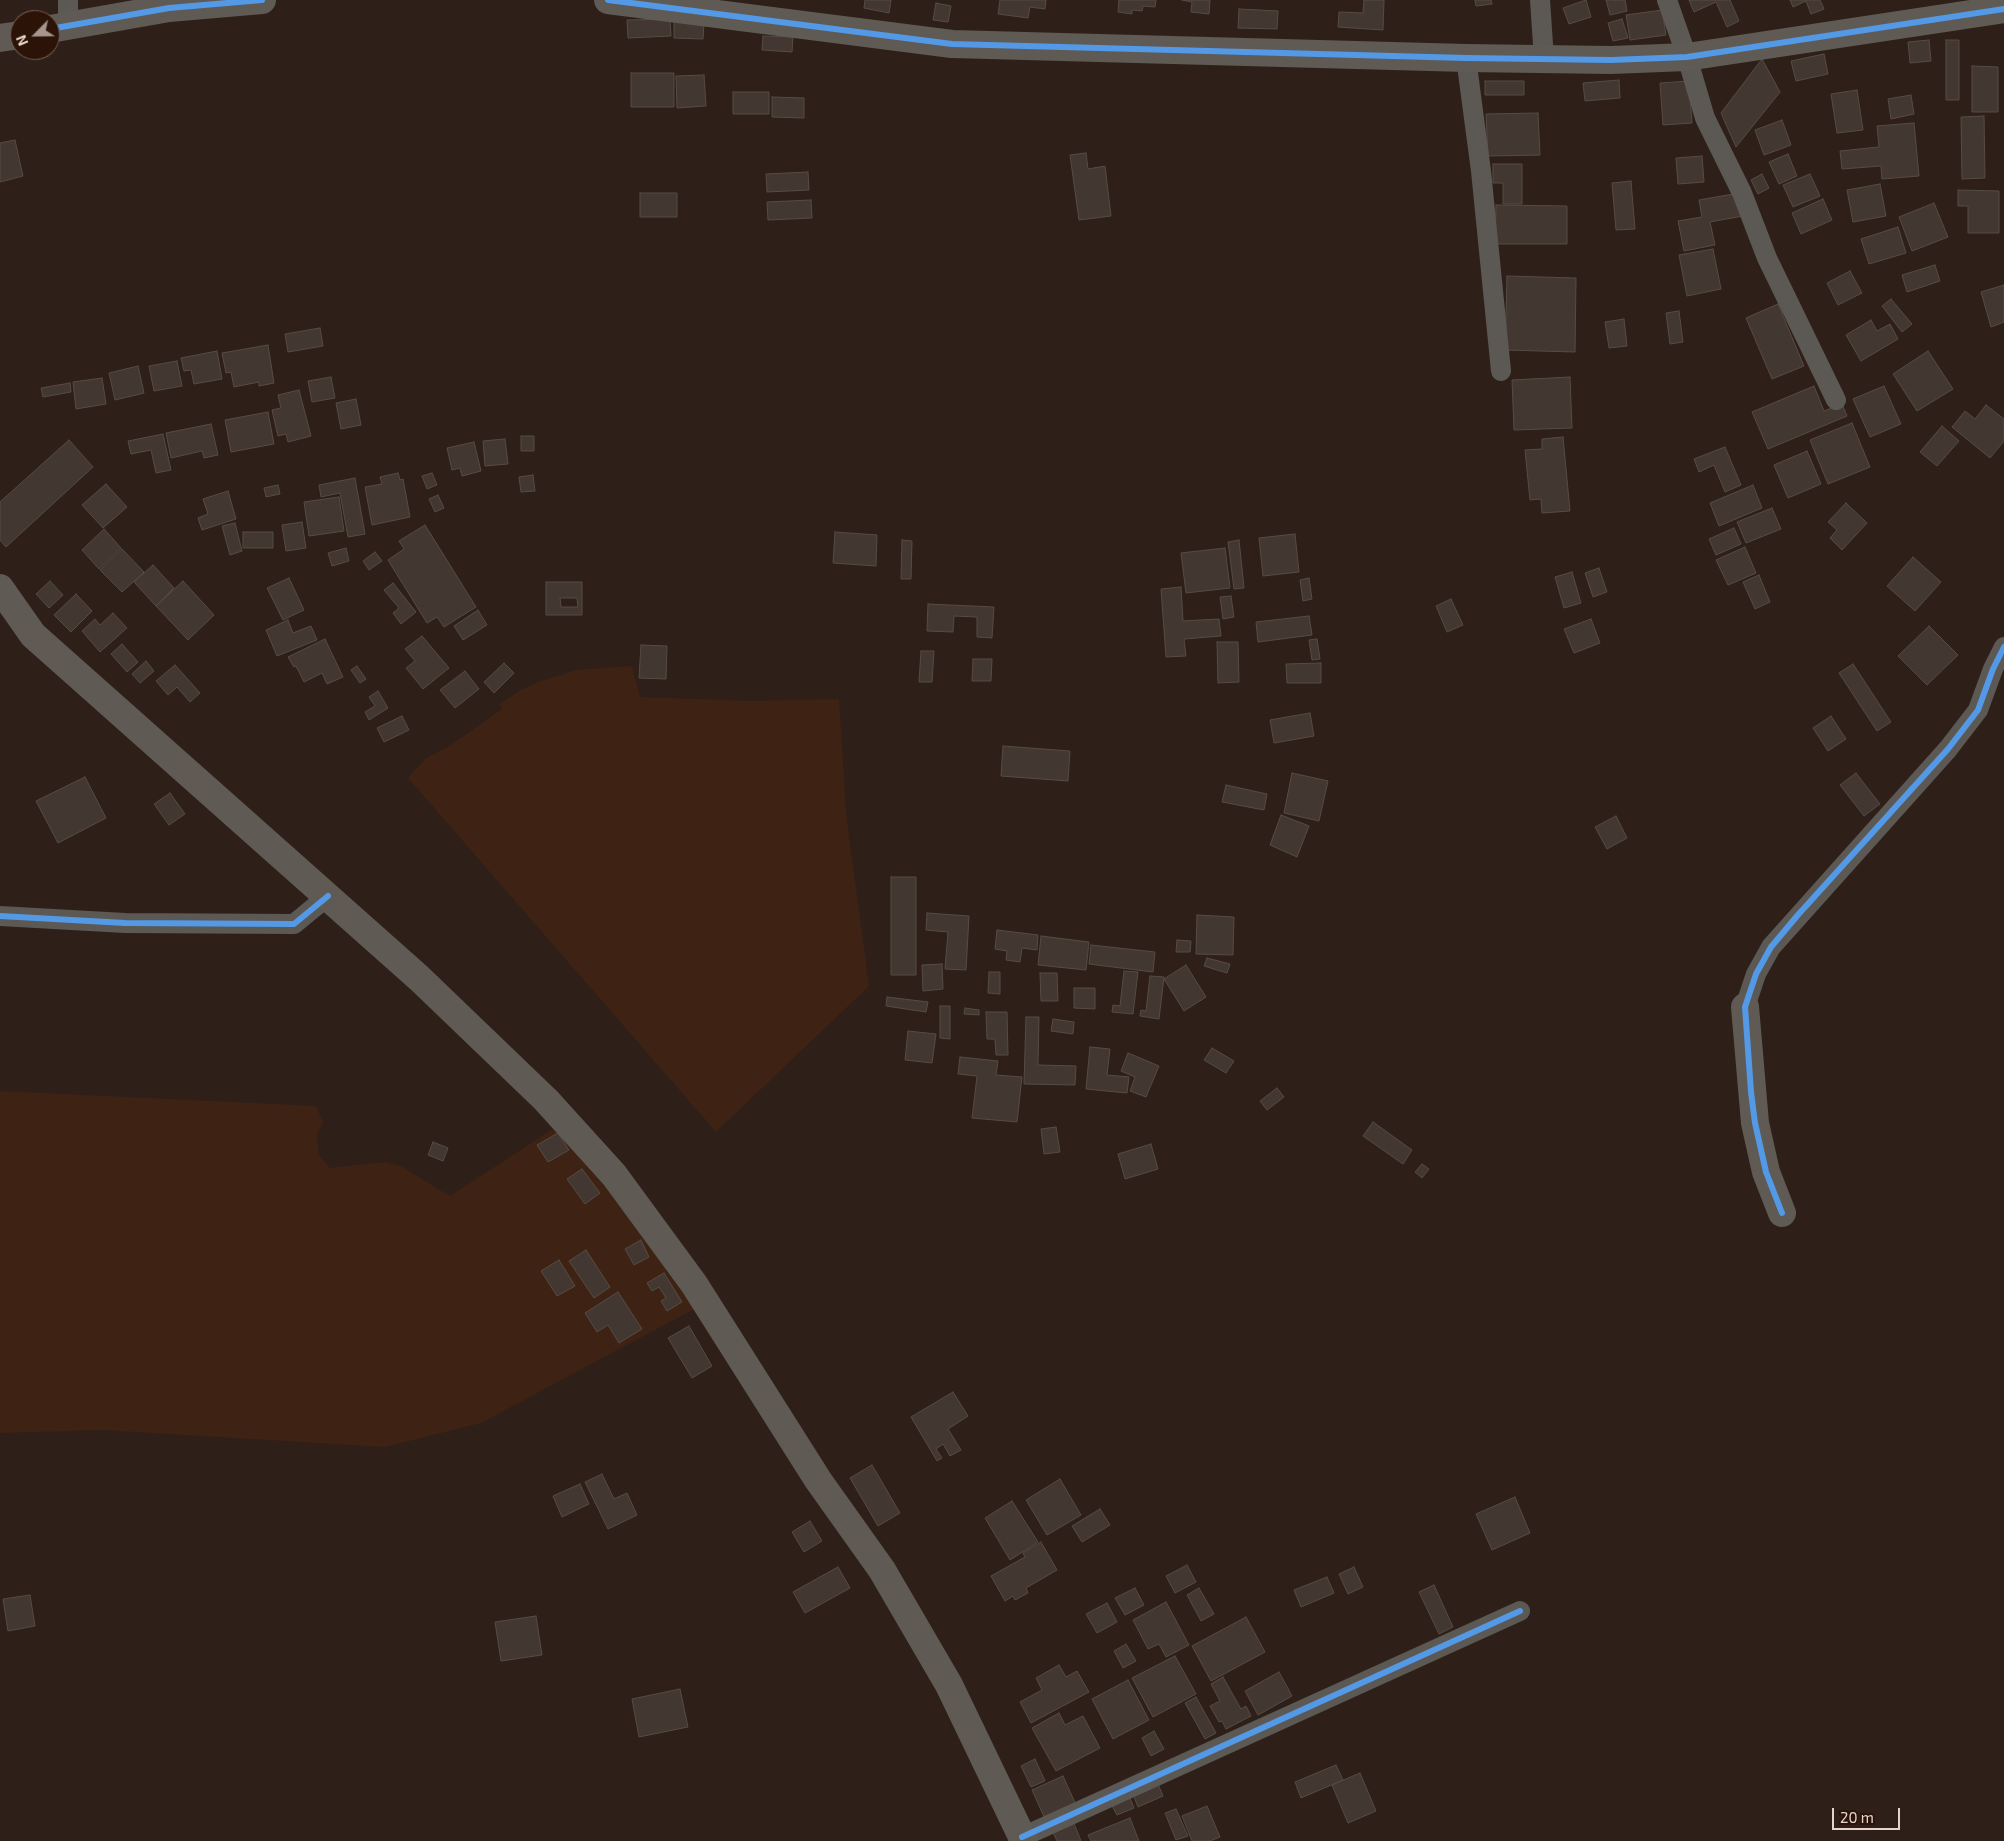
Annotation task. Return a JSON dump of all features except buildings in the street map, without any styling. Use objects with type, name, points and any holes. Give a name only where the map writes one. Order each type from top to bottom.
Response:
[{"type":"street","points":[[62,19],[262,0]]},
{"type":"street","points":[[608,0],[952,44],[1544,60],[1687,58],[2004,9]]},
{"type":"street","points":[[1540,0],[1544,60]]},
{"type":"street","points":[[1667,0],[1705,118],[1742,193],[1767,258],[1836,400]]},
{"type":"street","points":[[1466,58],[1501,371]]},
{"type":"street","points":[[0,588],[34,635],[419,978],[546,1100],[614,1174],[694,1284],[818,1480],[882,1570],[949,1685],[1023,1839],[1520,1611]]},
{"type":"street","points":[[1782,1213],[1766,1172],[1755,1123],[1744,1007],[1756,974],[1771,947],[1948,749],[1978,710],[1993,669],[2004,647]]},
{"type":"street","points":[[0,916],[125,923],[294,924],[328,896]]},
{"type":"shaded area","points":[[632,666],[640,697],[752,701],[839,699],[846,813],[869,986],[716,1132],[408,778],[425,759],[451,745],[502,709],[500,704],[519,691],[538,682],[577,670]]},
{"type":"shaded area","points":[[0,1091],[316,1106],[323,1122],[317,1135],[319,1155],[330,1168],[385,1162],[401,1166],[450,1196],[559,1125],[628,1208],[694,1309],[481,1423],[385,1447],[103,1430],[0,1433]]},
{"type":"cycle path","points":[[60,27],[169,8],[262,0]]},
{"type":"cycle path","points":[[608,0],[952,44],[1466,58],[1611,60],[1687,57],[2004,9]]},
{"type":"cycle path","points":[[1782,1213],[1766,1172],[1755,1123],[1751,1092],[1745,1007],[1756,974],[1771,947],[1797,916],[1948,749],[1978,710],[1993,669],[2004,647]]},
{"type":"cycle path","points":[[0,916],[125,923],[294,924],[328,896]]},
{"type":"cycle path","points":[[1022,1837],[1520,1611]]}]
